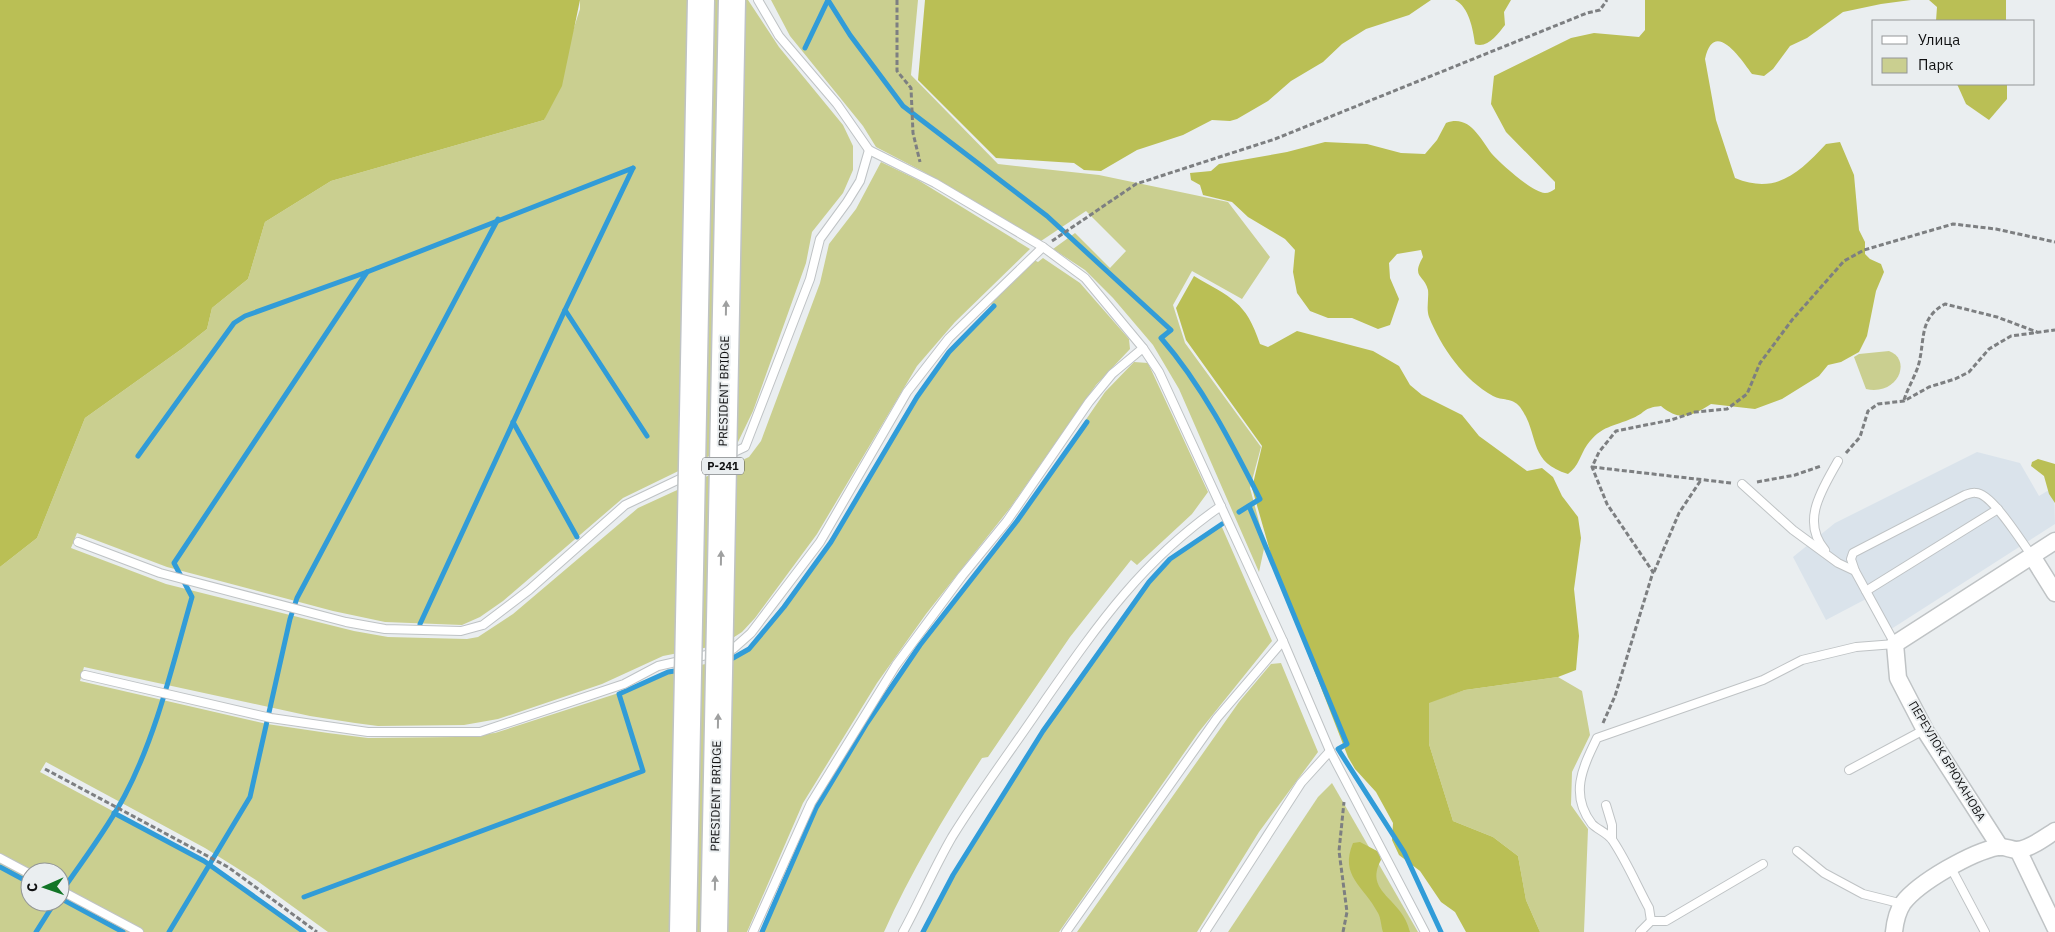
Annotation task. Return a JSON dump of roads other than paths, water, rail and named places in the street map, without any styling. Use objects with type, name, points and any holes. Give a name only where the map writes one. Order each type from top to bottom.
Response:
[{"type":"highway","name":"Р-241","points":[[683,932],[701,0]]},
{"type":"highway","name":"PRESIDENT BRIDGE","points":[[714,932],[732,0]]},
{"type":"street","points":[[1896,644],[2055,540]]},
{"type":"street","points":[[2032,556],[2055,593]]},
{"type":"street","name":"ПЕРЕУЛОК БРЮХАНОВА","points":[[1896,644],[1898,678],[1926,732],[2000,847]]},
{"type":"street","points":[[1894,932],[1896,916],[1903,904],[1916,890],[1970,856],[2000,847],[2018,850],[2030,846],[2055,831]]},
{"type":"street","points":[[2018,850],[2055,928]]},
{"type":"lane","points":[[758,0],[779,36],[837,104],[869,150],[924,177],[1043,247],[1086,278],[1143,348],[1159,372],[1283,641],[1330,751],[1425,932]]},
{"type":"lane","points":[[711,464],[746,447],[810,279],[820,239],[848,202],[860,182],[869,150]]},
{"type":"lane","points":[[85,675],[270,718],[368,732],[480,732],[624,684],[658,666],[733,649],[751,633],[820,542],[907,392],[950,338],[1043,247]]},
{"type":"lane","points":[[753,932],[811,803],[896,665],[962,576],[1007,521],[1089,402],[1112,374],[1143,348]]},
{"type":"lane","points":[[1831,557],[1820,544],[1813,521],[1820,495],[1838,461]]},
{"type":"lane","points":[[78,542],[160,574],[346,622],[385,629],[461,631],[483,625],[522,595],[626,505],[703,468]]},
{"type":"lane","points":[[1742,484],[1792,530],[1855,571]]},
{"type":"lane","points":[[1651,921],[1649,908],[1612,839],[1593,825],[1583,809],[1580,790],[1581,771],[1597,738],[1763,680],[1802,660],[1856,647],[1896,644],[1855,571],[1851,560],[1853,553],[1965,495],[1978,492],[1987,497],[2032,556]]},
{"type":"lane","points":[[903,932],[952,838],[999,767],[1109,612],[1143,571],[1194,525],[1221,506]]},
{"type":"lane","points":[[1866,591],[1998,509]]},
{"type":"lane","points":[[1066,932],[1217,718],[1283,641]]},
{"type":"lane","points":[[1849,770],[1920,732],[1926,732]]},
{"type":"lane","points":[[1205,932],[1302,783],[1330,751]]},
{"type":"lane","points":[[1606,805],[1612,825],[1612,839]]},
{"type":"lane","points":[[1797,851],[1824,873],[1863,894],[1903,904]]},
{"type":"lane","points":[[0,858],[20,869]]},
{"type":"lane","points":[[1640,932],[1651,921],[1666,921],[1763,864]]},
{"type":"lane","points":[[1951,868],[1985,932]]},
{"type":"lane","points":[[70,895],[139,932]]},
{"type":"waterway","points":[[828,0],[850,35],[903,106],[1047,216],[1171,330],[1161,338],[1203,395],[1260,499],[1239,512]]},
{"type":"waterway","points":[[805,48],[828,0]]},
{"type":"waterway","points":[[138,456],[234,323],[245,316],[367,272],[633,168]]},
{"type":"waterway","points":[[420,624],[565,310],[633,168]]},
{"type":"waterway","points":[[169,932],[250,797],[290,619],[297,598],[498,219]]},
{"type":"waterway","points":[[70,879],[118,808],[136,772],[155,723],[192,597],[174,563],[367,272]]},
{"type":"waterway","points":[[726,662],[749,649],[784,607],[831,542],[917,397],[949,352],[994,306]]},
{"type":"waterway","points":[[565,310],[647,436]]},
{"type":"waterway","points":[[513,422],[577,537]]},
{"type":"waterway","points":[[762,932],[816,808],[867,723],[920,645],[1017,521],[1087,422]]},
{"type":"waterway","points":[[1249,506],[1347,744],[1338,749],[1404,852],[1441,932]]},
{"type":"waterway","points":[[923,932],[953,875],[1043,731],[1149,582],[1170,559],[1222,524]]},
{"type":"waterway","points":[[304,897],[643,771],[619,694],[668,672],[681,670]]},
{"type":"waterway","points":[[114,813],[204,861],[304,932]]},
{"type":"waterway","points":[[0,867],[20,878]]},
{"type":"waterway","points":[[70,903],[123,932]]},
{"type":"waterway","points":[[36,932],[49,912]]}]
